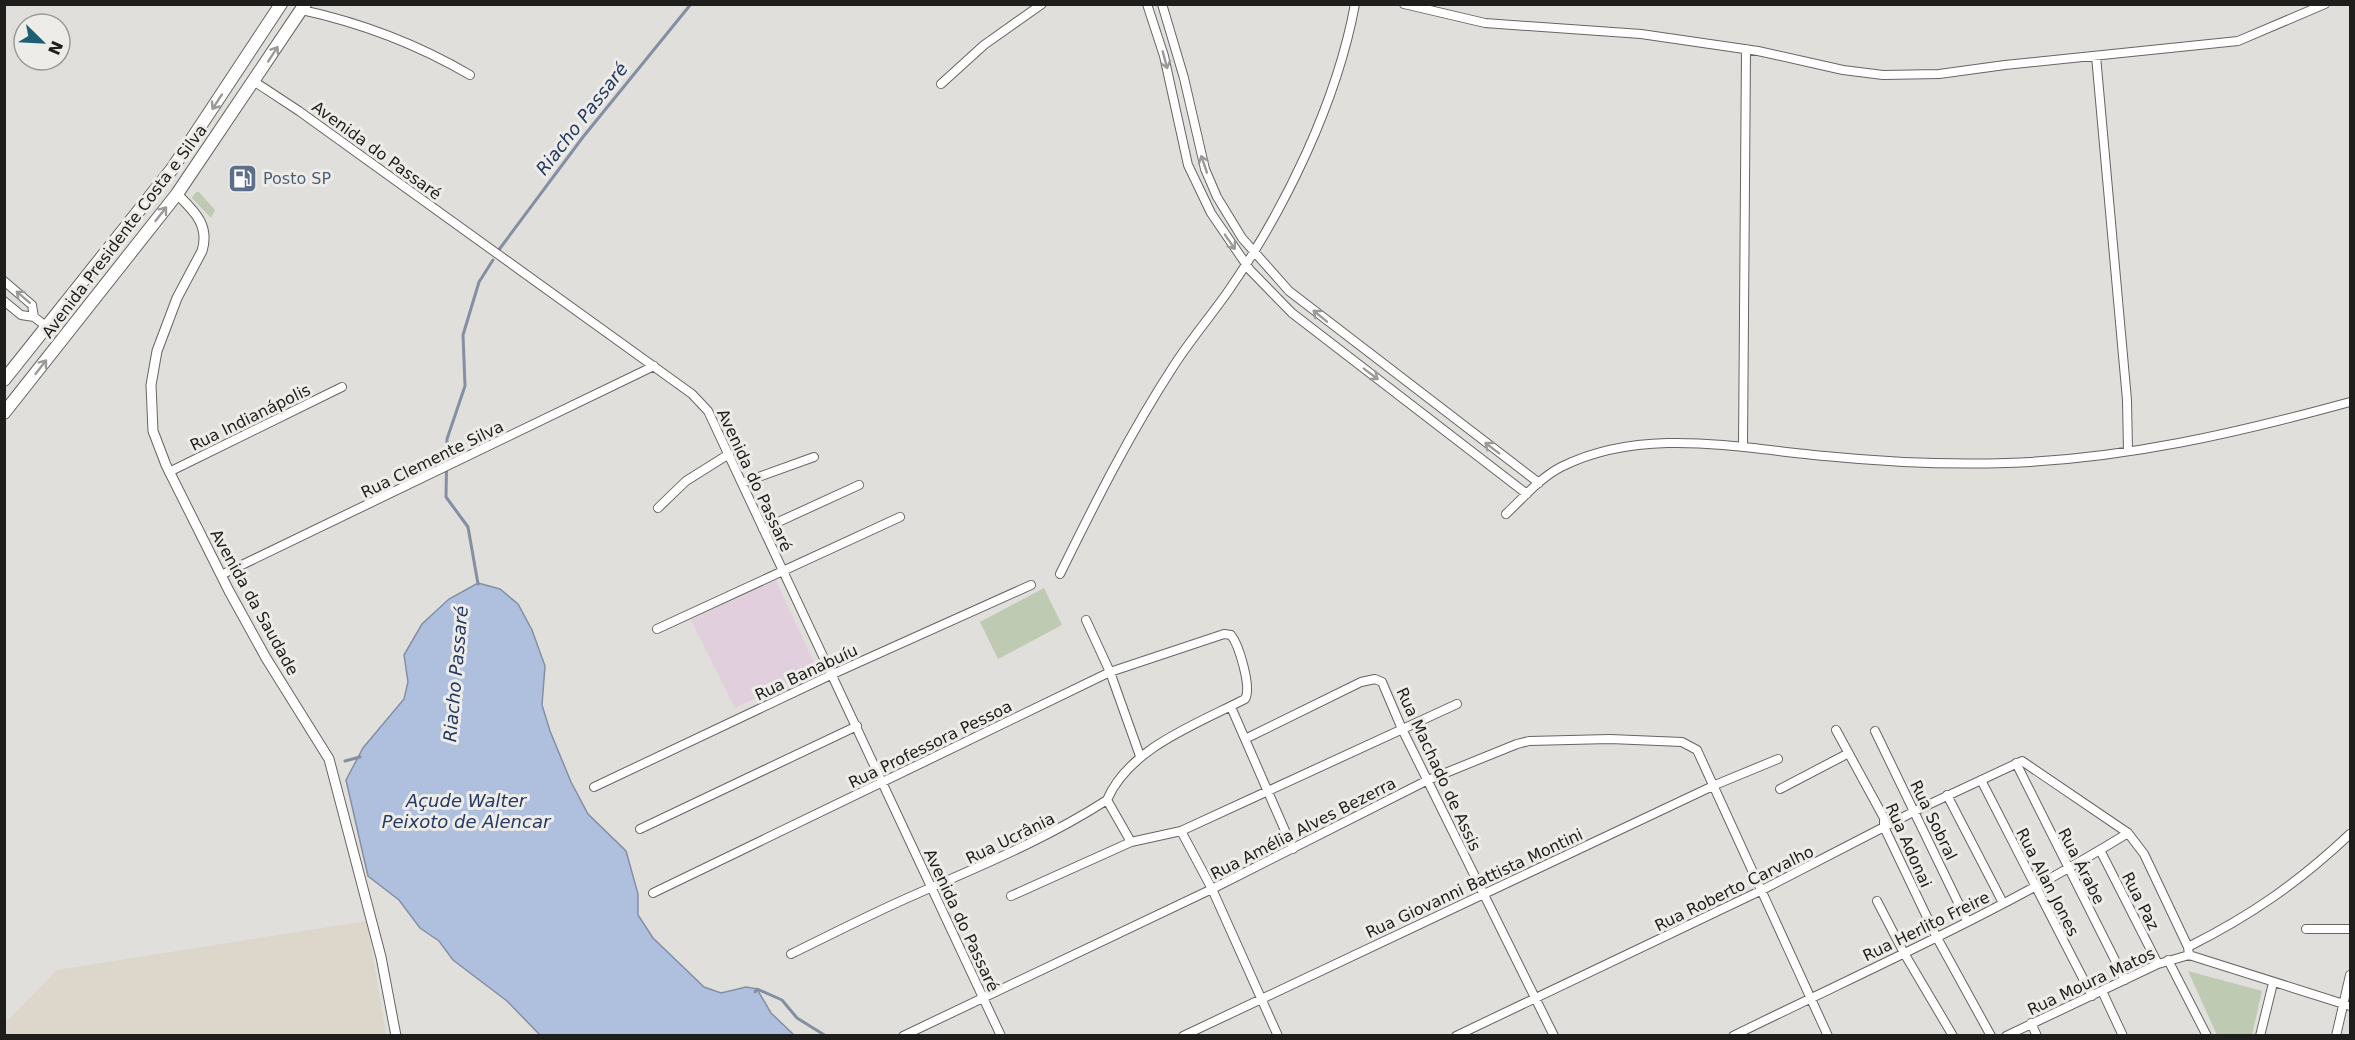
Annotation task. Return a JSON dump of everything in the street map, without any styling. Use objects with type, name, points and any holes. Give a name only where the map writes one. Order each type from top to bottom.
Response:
[{"type":"main road","name":"Avenida Presidente Costa e Silva","points":[[4,380],[172,169],[280,4]]},
{"type":"main road","name":"Avenida Presidente Costa e Silva","points":[[4,413],[177,194],[255,82],[303,7]]},
{"type":"main road","points":[[172,169],[186,181]]},
{"type":"main road","points":[[76,291],[92,303]]},
{"type":"main road","points":[[58,314],[73,326]]},
{"type":"street","points":[[940,84],[984,45],[1042,4]]},
{"type":"street","points":[[1147,4],[1164,56],[1188,165],[1211,213],[1246,264],[1292,313],[1527,494]]},
{"type":"street","points":[[1162,4],[1184,78],[1205,169],[1217,197],[1254,252],[1289,291],[1306,305],[1539,483]]},
{"type":"street","points":[[1060,574],[1093,506],[1151,403],[1174,365],[1254,252],[1291,184],[1323,110],[1356,4]]},
{"type":"street","points":[[1404,4],[1485,24],[1641,34],[1746,49],[1843,70],[1906,76],[1985,70],[2005,65],[2238,41],[2325,4]]},
{"type":"street","points":[[303,7],[384,33],[470,75]]},
{"type":"street","points":[[1743,447],[1746,49]]},
{"type":"street","points":[[2096,56],[2127,389],[2128,451]]},
{"type":"street","name":"Avenida do Passaré","points":[[255,82],[299,111],[654,366],[692,394],[708,411],[1001,1035]]},
{"type":"street","name":"Avenida da Saudade","points":[[177,194],[199,218],[205,238],[202,250],[168,320],[152,373],[153,431],[169,472],[221,575],[266,657],[328,759],[383,968],[396,1035]]},
{"type":"street","points":[[4,281],[32,305],[34,317]]},
{"type":"street","points":[[4,301],[21,315],[34,317],[46,326]]},
{"type":"street","name":"Rua Clemente Silva","points":[[221,575],[654,366]]},
{"type":"street","name":"Rua Indianápolis","points":[[169,472],[342,387]]},
{"type":"street","points":[[1506,514],[1539,483],[1561,468],[1620,447],[1688,443],[1855,459],[1954,464],[2030,461],[2128,451],[2243,432],[2350,402]]},
{"type":"street","points":[[658,508],[686,481],[729,454]]},
{"type":"street","points":[[742,483],[814,457]]},
{"type":"street","points":[[763,529],[859,485]]},
{"type":"street","points":[[657,629],[900,517]]},
{"type":"street","name":"Rua Banabuíu","points":[[594,787],[833,674],[1030,585]]},
{"type":"street","points":[[1086,621],[1110,672],[1140,756]]},
{"type":"street","name":"Rua Professora Pessoa","points":[[653,893],[1110,672],[1224,634],[1231,635],[1235,640],[1248,691],[1245,699],[1231,707]]},
{"type":"street","name":"Rua Machado de Assis","points":[[1245,739],[1361,682],[1376,680],[1385,685],[1402,729],[1554,1035]]},
{"type":"street","points":[[1011,896],[1131,842],[1181,831],[1457,704]]},
{"type":"street","points":[[1131,842],[1107,800],[1115,785],[1140,756],[1231,707],[1293,849]]},
{"type":"street","points":[[640,829],[857,726]]},
{"type":"street","name":"Rua Adonai","points":[[1836,730],[1847,754],[1884,818],[1884,827],[1936,936],[1991,1035]]},
{"type":"street","name":"Rua Sobral","points":[[1875,731],[1967,921]]},
{"type":"street","name":"Rua Amélia Alves Bezerra","points":[[903,1035],[1212,889],[1428,780],[1529,741],[1610,740],[1690,744],[1700,754],[1715,785]]},
{"type":"street","points":[[1780,789],[1847,754]]},
{"type":"street","name":"Rua Giovanni Battista Montini","points":[[1183,1035],[1715,785],[1778,759]]},
{"type":"street","points":[[2019,762],[2128,833],[2144,854],[2189,951],[2273,983],[2347,1005]]},
{"type":"street","name":"Rua Roberto Carvalho","points":[[1456,1035],[1760,891],[1947,795],[2019,762]]},
{"type":"street","name":"Rua Árabe","points":[[2019,762],[2125,980]]},
{"type":"street","name":"Rua Alan Jones","points":[[1981,780],[2092,996]]},
{"type":"street","points":[[1715,785],[1760,891],[1828,1035]]},
{"type":"street","points":[[1947,795],[2003,903]]},
{"type":"street","name":"Rua Ucrânia","points":[[791,954],[1044,838],[1107,800]]},
{"type":"street","points":[[1181,831],[1212,889],[1278,1035]]},
{"type":"street","name":"Rua Herlito Freire","points":[[1733,1035],[2003,903],[2128,833]]},
{"type":"street","name":"Rua Moura Matos","points":[[2006,1035],[2189,951],[2271,900],[2350,834]]},
{"type":"street","name":"Rua Paz","points":[[2100,850],[2158,964]]},
{"type":"street","points":[[1878,901],[1904,953],[1953,1035]]},
{"type":"street","points":[[2306,929],[2350,929]]},
{"type":"street","points":[[2168,960],[2207,1035]]},
{"type":"street","points":[[2336,1035],[2347,1005],[2350,975]]},
{"type":"street","points":[[2260,1035],[2273,983]]},
{"type":"street","points":[[2102,991],[2123,1035]]},
{"type":"street","points":[[2031,1023],[2037,1035]]},
{"type":"shaded area","points":[[775,579],[816,666],[814,671],[735,708],[691,620]]},
{"type":"shaded area","points":[[367,921],[386,1035],[5,1036],[4,1024],[57,970]]},
{"type":"green space","points":[[196,192],[199,192],[215,210],[211,218],[192,198]]},
{"type":"green space","points":[[1044,588],[1062,625],[998,659],[980,622]]},
{"type":"green space","points":[[2188,971],[2262,991],[2252,1035],[2217,1035]]},
{"type":"water","name":"Açude Walter Peixoto de Alencar","points":[[478,583],[500,589],[518,604],[532,630],[545,666],[542,705],[550,731],[571,782],[588,814],[626,851],[638,894],[638,915],[653,938],[704,987],[721,993],[746,987],[757,989],[771,1013],[794,1035],[540,1035],[507,1001],[453,960],[439,941],[420,928],[399,900],[368,876],[346,780],[363,748],[404,699],[408,682],[404,655],[422,624],[449,599]]},
{"type":"waterway","name":"Riacho Passaré","points":[[498,251],[583,137],[691,4]]},
{"type":"waterway","name":"Riacho Passaré","points":[[478,584],[468,527],[446,497],[447,439],[465,386],[463,335],[479,282],[493,260]]},
{"type":"waterway","points":[[345,761],[360,757]]},
{"type":"waterway","name":"Riacho Passaré","points":[[755,992],[757,989],[782,1000],[797,1018],[826,1036]]},
{"type":"place","name":"Posto SP","points":[[242,178]]}]
